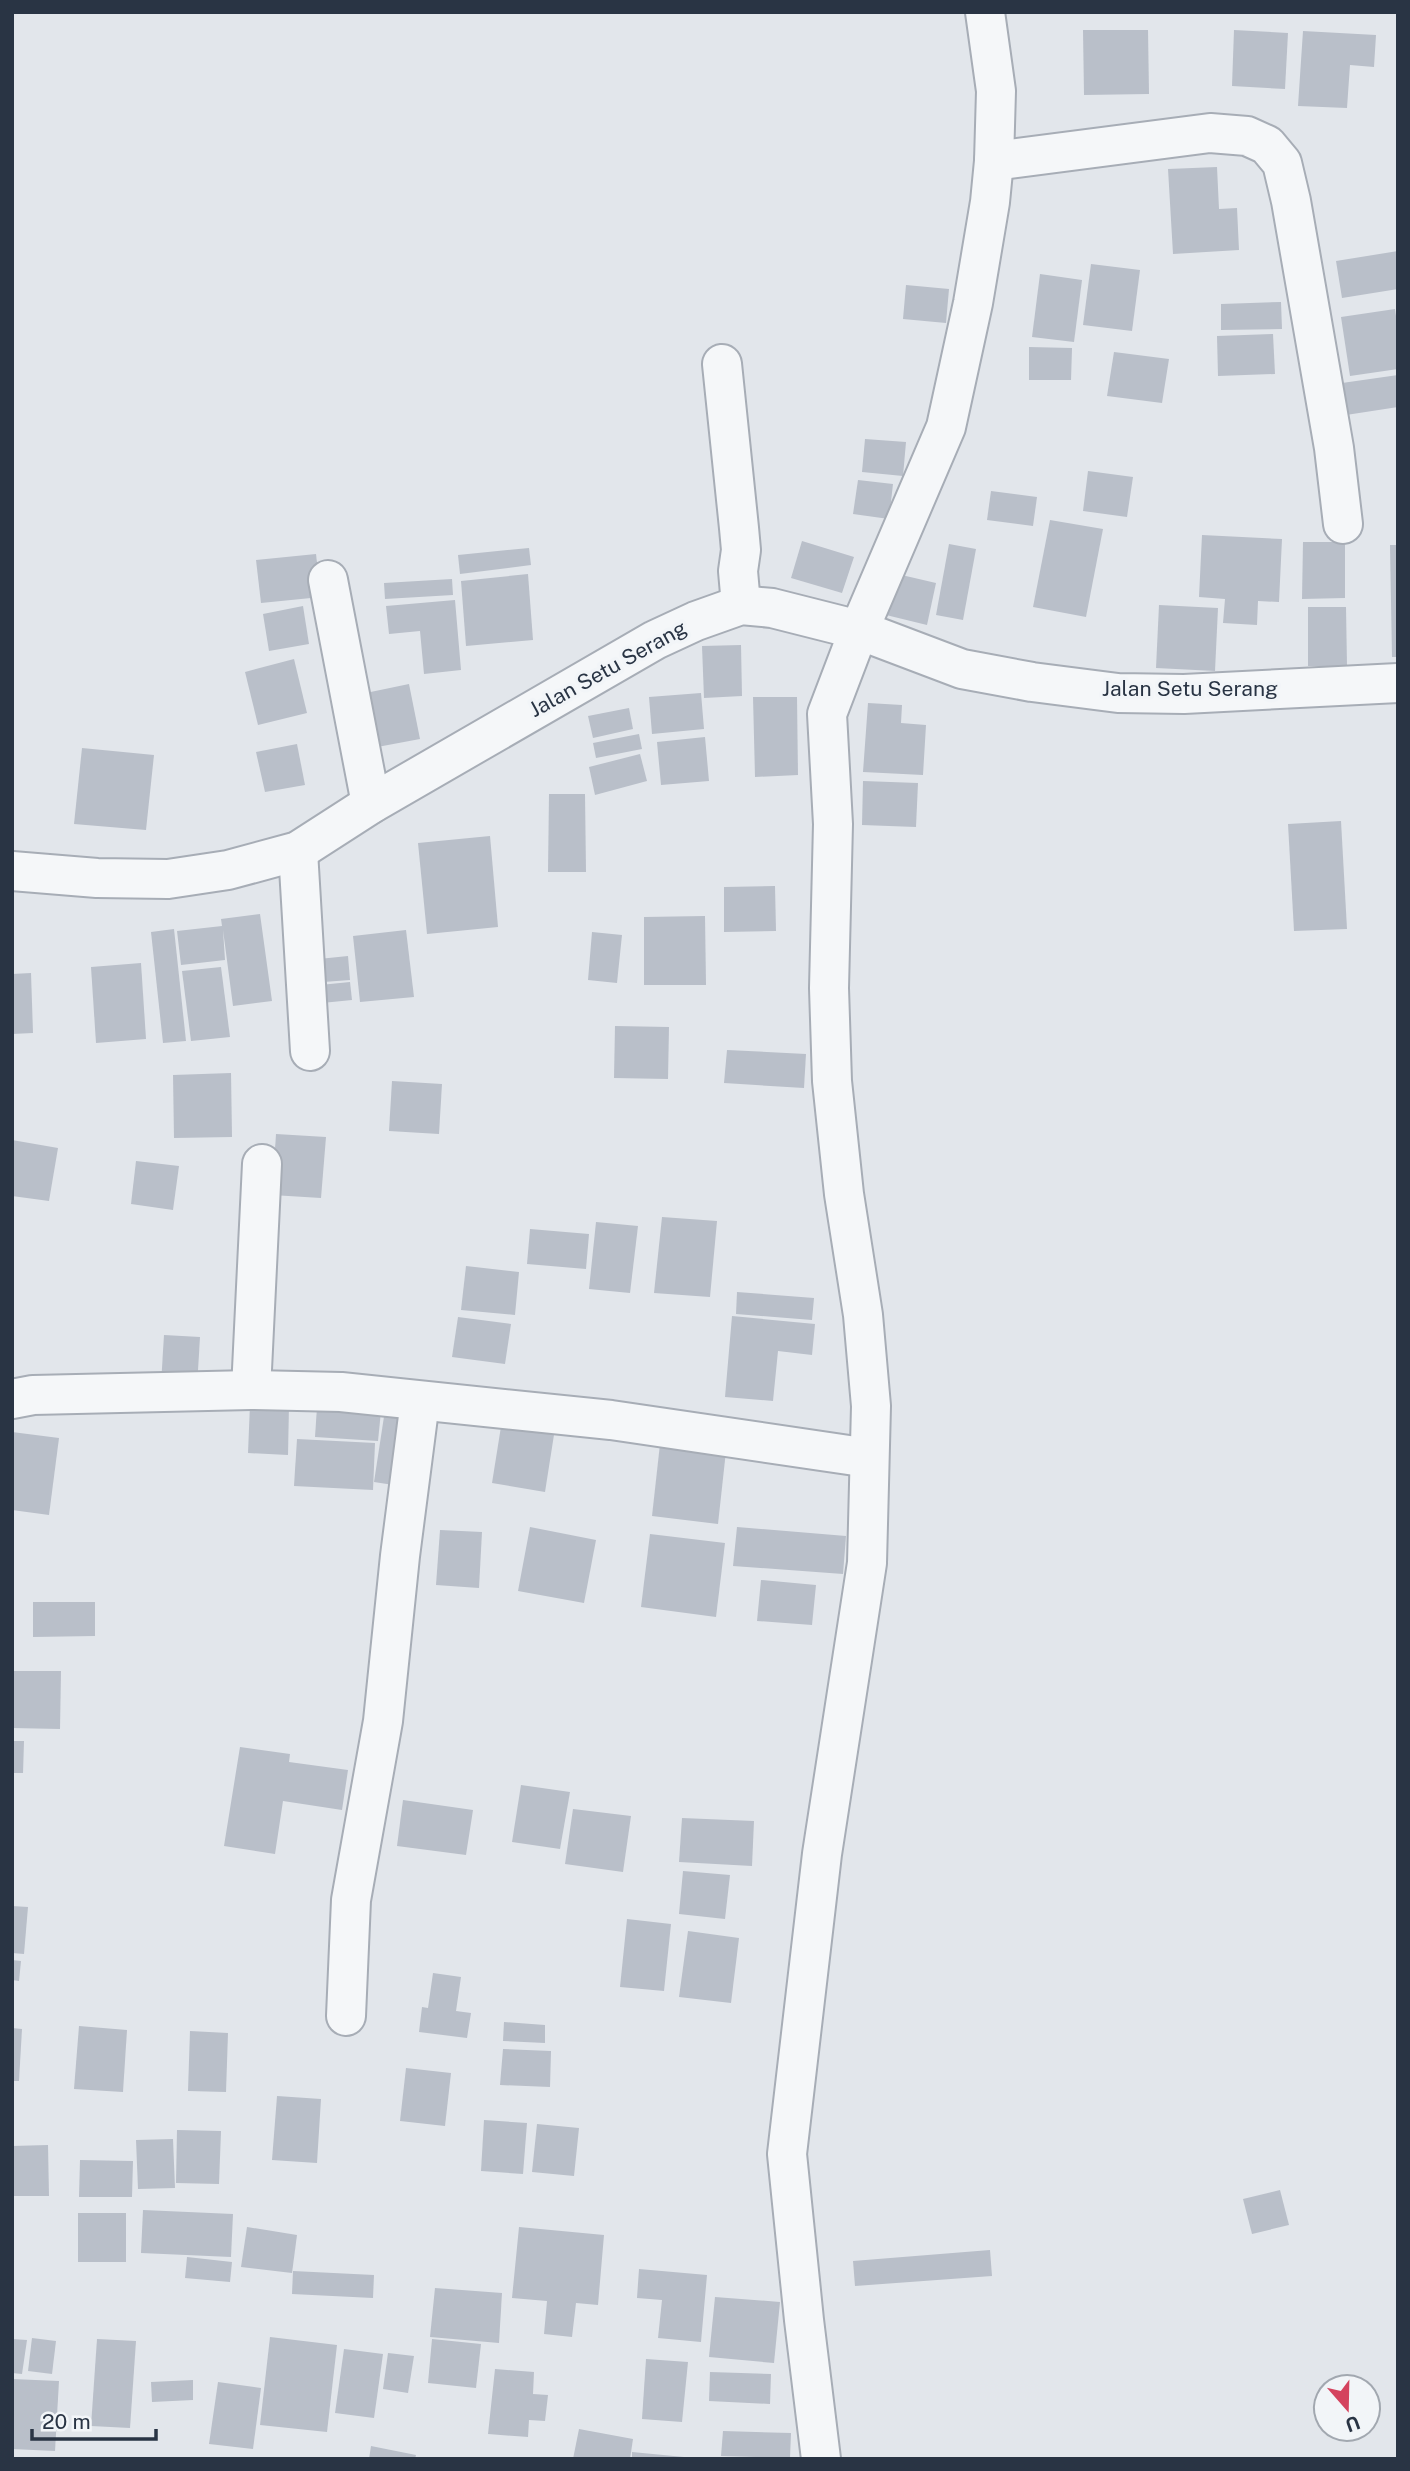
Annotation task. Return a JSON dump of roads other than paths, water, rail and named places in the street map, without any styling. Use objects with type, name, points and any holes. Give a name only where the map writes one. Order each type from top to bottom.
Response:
[{"type":"street","points":[[821,2459],[787,2154],[822,1854],[867,1563],[871,1406],[863,1315],[844,1194],[832,1081],[829,988],[833,824],[827,714],[859,630],[946,427],[973,303],[994,161],[996,91],[985,12]]},
{"type":"street","points":[[994,161],[1210,133],[1247,136],[1267,145],[1282,163],[1292,201],[1332,435],[1343,524]]},
{"type":"street","points":[[722,364],[741,550],[738,570],[741,605]]},
{"type":"street","points":[[328,580],[371,804]]},
{"type":"street","name":"Jalan Setu Serang","points":[[12,870],[97,878],[168,879],[228,870],[298,851],[371,804],[654,640],[741,605],[772,608],[859,630],[962,669],[1032,682],[1118,693],[1184,694],[1398,683]]},
{"type":"street","points":[[298,851],[310,1051]]},
{"type":"street","points":[[251,1390],[262,1164]]},
{"type":"street","points":[[12,1399],[33,1395],[251,1390],[341,1392],[611,1420],[869,1458]]},
{"type":"street","points":[[346,2016],[351,1900],[383,1721],[420,1401]]}]
